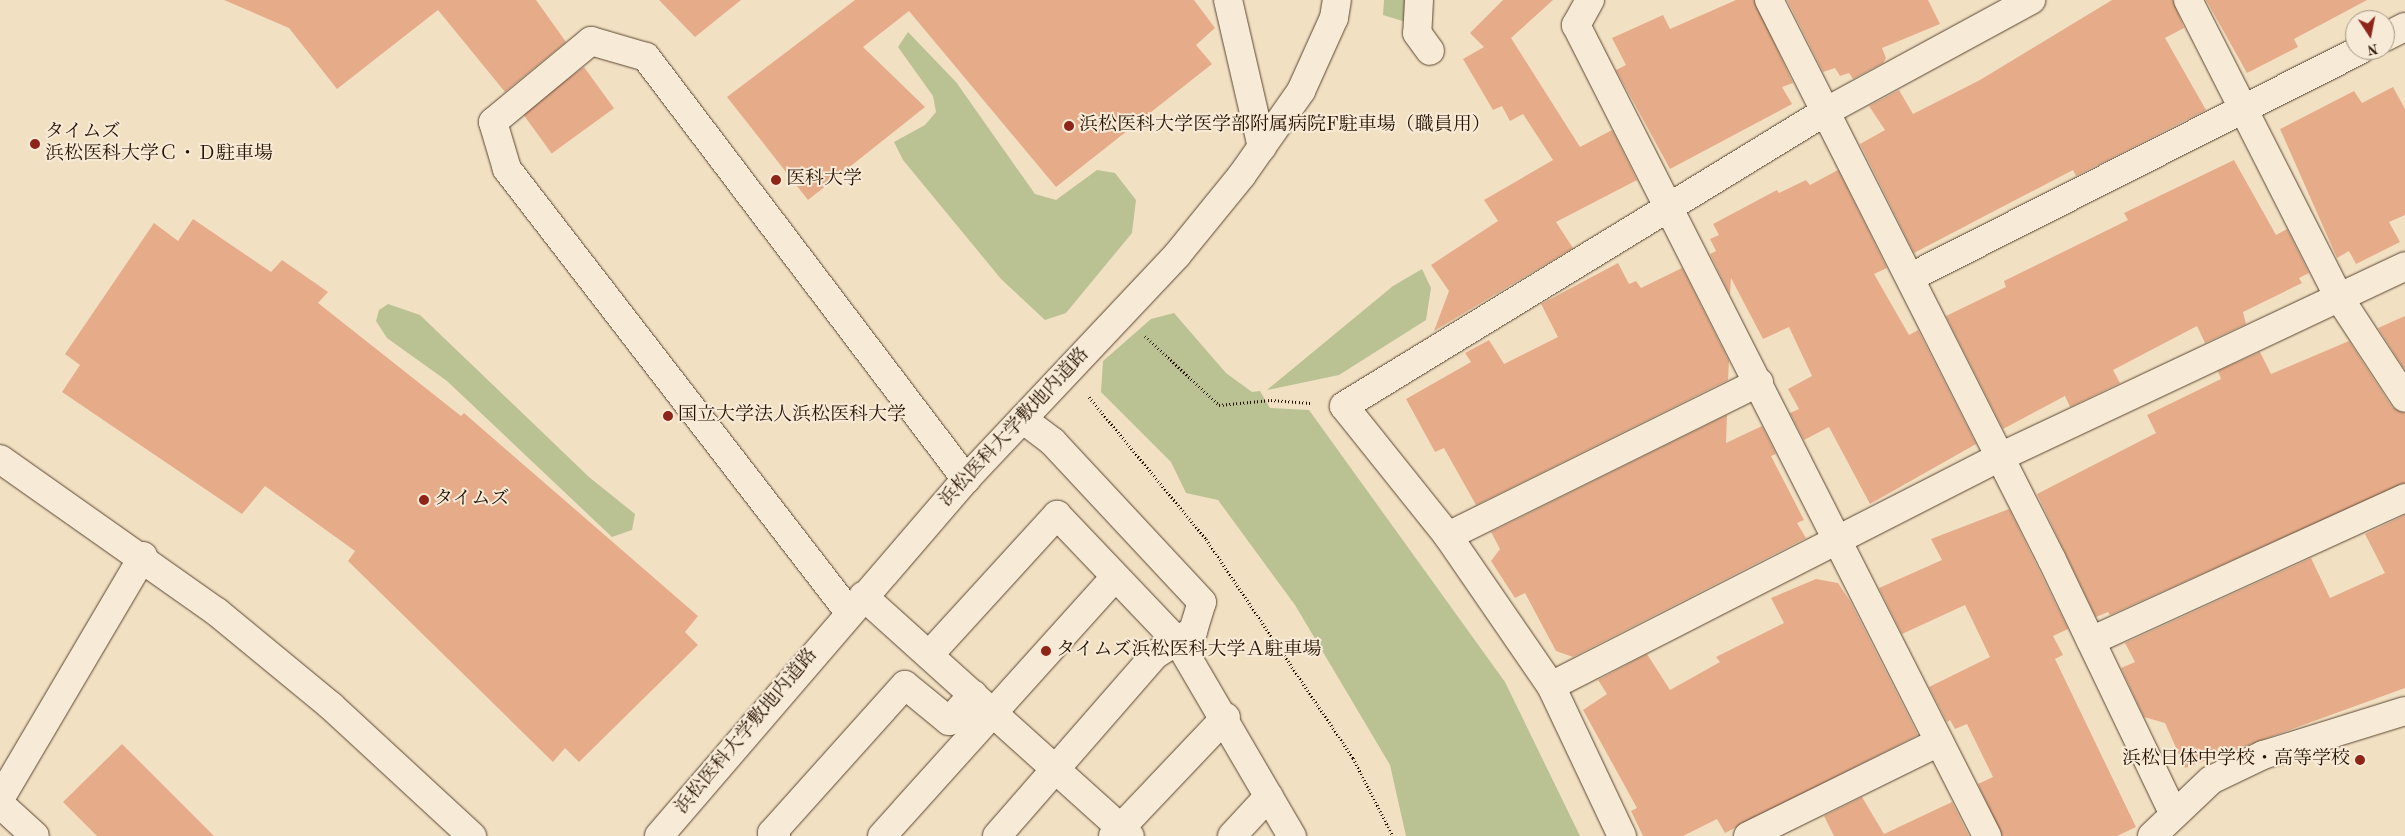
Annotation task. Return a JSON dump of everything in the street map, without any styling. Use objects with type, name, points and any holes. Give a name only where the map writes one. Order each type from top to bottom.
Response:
[{"type":"street","points":[[1228,0],[1262,147]]},
{"type":"street","name":"浜松医科大学敷地内道路","points":[[659,836],[856,604],[966,479],[1177,255],[1262,147],[1301,91],[1334,18],[1337,0]]},
{"type":"street","points":[[1419,0],[1417,33],[1430,51]]},
{"type":"street","points":[[1590,0],[1576,25],[1669,211],[1759,382],[1987,836]]},
{"type":"street","points":[[1769,0],[1823,113],[1911,277],[2091,641],[2173,813]]},
{"type":"street","points":[[1622,836],[1551,686],[1448,536],[1344,406],[1669,211],[1823,113],[2031,0]]},
{"type":"street","points":[[2188,0],[2340,299],[2405,398]]},
{"type":"street","points":[[966,479],[646,56],[591,41],[493,122],[507,169],[856,604],[929,655],[1056,769],[1121,833],[1226,717]]},
{"type":"street","points":[[1911,277],[2345,58]]},
{"type":"street","points":[[1551,686],[1838,542],[2000,457],[2340,299],[2405,266]]},
{"type":"street","points":[[1448,536],[1759,382]]},
{"type":"street","points":[[997,836],[1156,654],[1179,643],[1193,631],[1202,602],[1053,442],[1023,419]]},
{"type":"street","points":[[0,459],[143,556],[331,706],[472,836]]},
{"type":"street","points":[[2091,641],[2405,498]]},
{"type":"street","points":[[929,655],[1057,515],[1114,578],[1179,643],[1226,717],[1292,836]]},
{"type":"street","points":[[0,800],[143,556]]},
{"type":"street","points":[[882,836],[995,714],[1114,578]]},
{"type":"street","points":[[776,836],[772,833],[905,685],[949,721],[973,694]]},
{"type":"street","points":[[2152,836],[2173,813],[2211,780],[2263,755],[2405,711]]},
{"type":"street","points":[[1748,836],[1939,742]]},
{"type":"street","points":[[1232,836],[1269,796]]},
{"type":"street","points":[[0,804],[35,836]]},
{"type":"path","points":[[1172,359],[1219,405],[1271,400],[1344,406]]},
{"type":"path","points":[[1068,371],[1206,539],[1353,758],[1393,836]]},
{"type":"green space","points":[[1384,0],[1434,0],[1409,23],[1383,15]]},
{"type":"green space","points":[[908,32],[956,82],[1035,194],[1056,200],[1097,170],[1115,173],[1136,200],[1132,233],[1066,313],[1045,320],[1001,279],[903,160],[894,142],[925,125],[936,112],[933,96],[898,47]]},
{"type":"green space","points":[[1422,269],[1431,288],[1426,320],[1339,375],[1267,390],[1393,286]]},
{"type":"green space","points":[[388,304],[420,315],[589,477],[635,514],[632,530],[612,537],[447,381],[387,338],[376,321],[379,310]]},
{"type":"green space","points":[[1174,313],[1226,373],[1252,392],[1260,391],[1270,408],[1309,410],[1505,682],[1580,836],[1406,836],[1390,765],[1295,605],[1218,500],[1186,493],[1171,462],[1101,392],[1103,361],[1151,319]]},
{"type":"building","points":[[224,0],[536,0],[566,42],[505,92],[438,10],[337,89],[289,28]]},
{"type":"building","points":[[659,0],[741,0],[695,37]]},
{"type":"building","name":"浜松医科大学医学部附属病院F駐車場（職員用）","points":[[855,0],[1194,0],[1215,28],[1196,45],[1212,64],[1056,187],[909,11],[863,47],[925,107],[808,200],[727,97]]},
{"type":"building","points":[[1503,0],[1553,0],[1511,38],[1580,147],[1612,130],[1637,180],[1556,222],[1573,248],[1434,331],[1449,291],[1431,265],[1498,221],[1484,200],[1553,160],[1523,114],[1510,121],[1502,106],[1493,110],[1463,59],[1484,47],[1470,33]]},
{"type":"building","points":[[1736,0],[1754,0],[1793,83],[1782,87],[1792,104],[1670,169],[1616,70],[1626,65],[1612,38],[1663,15],[1670,29]]},
{"type":"building","points":[[1787,0],[1928,0],[1940,24],[1882,48],[1886,58],[1883,63],[1853,79],[1849,73],[1840,76],[1835,68],[1823,72]]},
{"type":"building","points":[[2112,0],[2173,0],[2184,28],[2165,38],[2206,110],[2076,176],[2073,170],[1914,253],[1860,144],[1885,130],[1869,106],[1899,90],[1913,114],[1980,80]]},
{"type":"building","points":[[2206,0],[2367,0],[2345,10],[2345,12],[2294,39],[2298,47],[2247,73]]},
{"type":"building","points":[[584,67],[614,108],[552,154],[522,112]]},
{"type":"building","points":[[2393,87],[2405,109],[2405,215],[2389,222],[2400,242],[2356,264],[2349,251],[2337,258],[2280,129],[2354,91],[2362,103]]},
{"type":"building","points":[[2234,160],[2276,235],[2287,229],[2309,273],[2299,278],[2302,283],[2243,312],[2246,324],[2205,343],[2197,326],[2113,370],[2120,383],[2070,407],[2065,396],[2003,429],[1946,316],[2006,287],[2004,281],[2128,220],[2124,213]]},
{"type":"building","points":[[1838,170],[1887,268],[1874,274],[1909,335],[1918,330],[1976,444],[1870,504],[1829,427],[1804,440],[1790,413],[1799,409],[1788,389],[1812,376],[1789,327],[1763,339],[1731,278],[1730,295],[1710,254],[1716,251],[1710,239],[1719,235],[1713,224],[1777,190],[1779,193],[1806,180],[1810,185]]},
{"type":"building","name":"タイムズ","points":[[193,219],[271,272],[282,260],[328,292],[318,303],[461,416],[464,413],[698,616],[685,632],[698,645],[579,762],[565,748],[553,762],[348,561],[355,551],[265,486],[242,514],[62,392],[80,365],[65,354],[154,223],[178,241]]},
{"type":"building","points":[[1618,263],[1629,284],[1636,281],[1641,288],[1682,268],[1729,361],[1728,380],[1476,505],[1444,448],[1435,452],[1406,399],[1471,362],[1465,353],[1489,340],[1504,364],[1558,337],[1541,304]]},
{"type":"building","points":[[2405,316],[2405,370],[2378,328]]},
{"type":"building","points":[[2349,341],[2392,407],[2405,413],[2405,483],[2110,615],[2108,612],[2096,617],[2037,494],[2156,433],[2147,415],[2221,379],[2218,371],[2260,352],[2271,374]]},
{"type":"building","points":[[1727,415],[1726,443],[1762,426],[1776,454],[1771,456],[1804,520],[1797,523],[1806,538],[1573,657],[1556,651],[1525,593],[1515,598],[1491,561],[1500,549],[1491,532]]},
{"type":"building","points":[[2009,509],[2068,629],[2053,636],[2063,655],[2055,659],[2136,827],[2117,836],[2002,836],[1978,784],[1993,777],[1967,724],[1955,729],[1950,720],[1947,722],[1929,687],[1990,657],[1965,605],[1902,634],[1879,588],[1942,560],[1931,539]]},
{"type":"building","points":[[2405,515],[2405,688],[2185,768],[2165,723],[2144,717],[2121,668],[2135,662],[2125,643],[2311,558],[2330,598],[2385,573],[2365,534]]},
{"type":"building","points":[[1816,579],[1838,583],[1850,601],[1918,735],[1725,833],[1717,819],[1683,836],[1643,836],[1631,811],[1637,808],[1583,710],[1607,694],[1598,680],[1647,654],[1670,690],[1720,662],[1716,657],[1784,623],[1771,598]]},
{"type":"building","points":[[122,744],[214,836],[97,836],[63,802]]},
{"type":"building","points":[[1862,797],[1884,834],[1952,802],[1969,836],[1834,836],[1824,816]]},
{"type":"place","name":"浜松医科大学医学部附属病院F駐車場（職員用）","points":[[1069,126]]},
{"type":"place","name":"タイムズ 浜松医科大学Ｃ・Ｄ駐車場","points":[[35,144]]},
{"type":"place","name":"医科大学","points":[[776,180]]},
{"type":"place","name":"国立大学法人浜松医科大学","points":[[668,416]]},
{"type":"place","name":"タイムズ","points":[[424,500]]},
{"type":"place","name":"タイムズ浜松医科大学Ａ駐車場","points":[[1046,651]]},
{"type":"place","name":"浜松日体中学校・高等学校","points":[[2360,760]]}]
